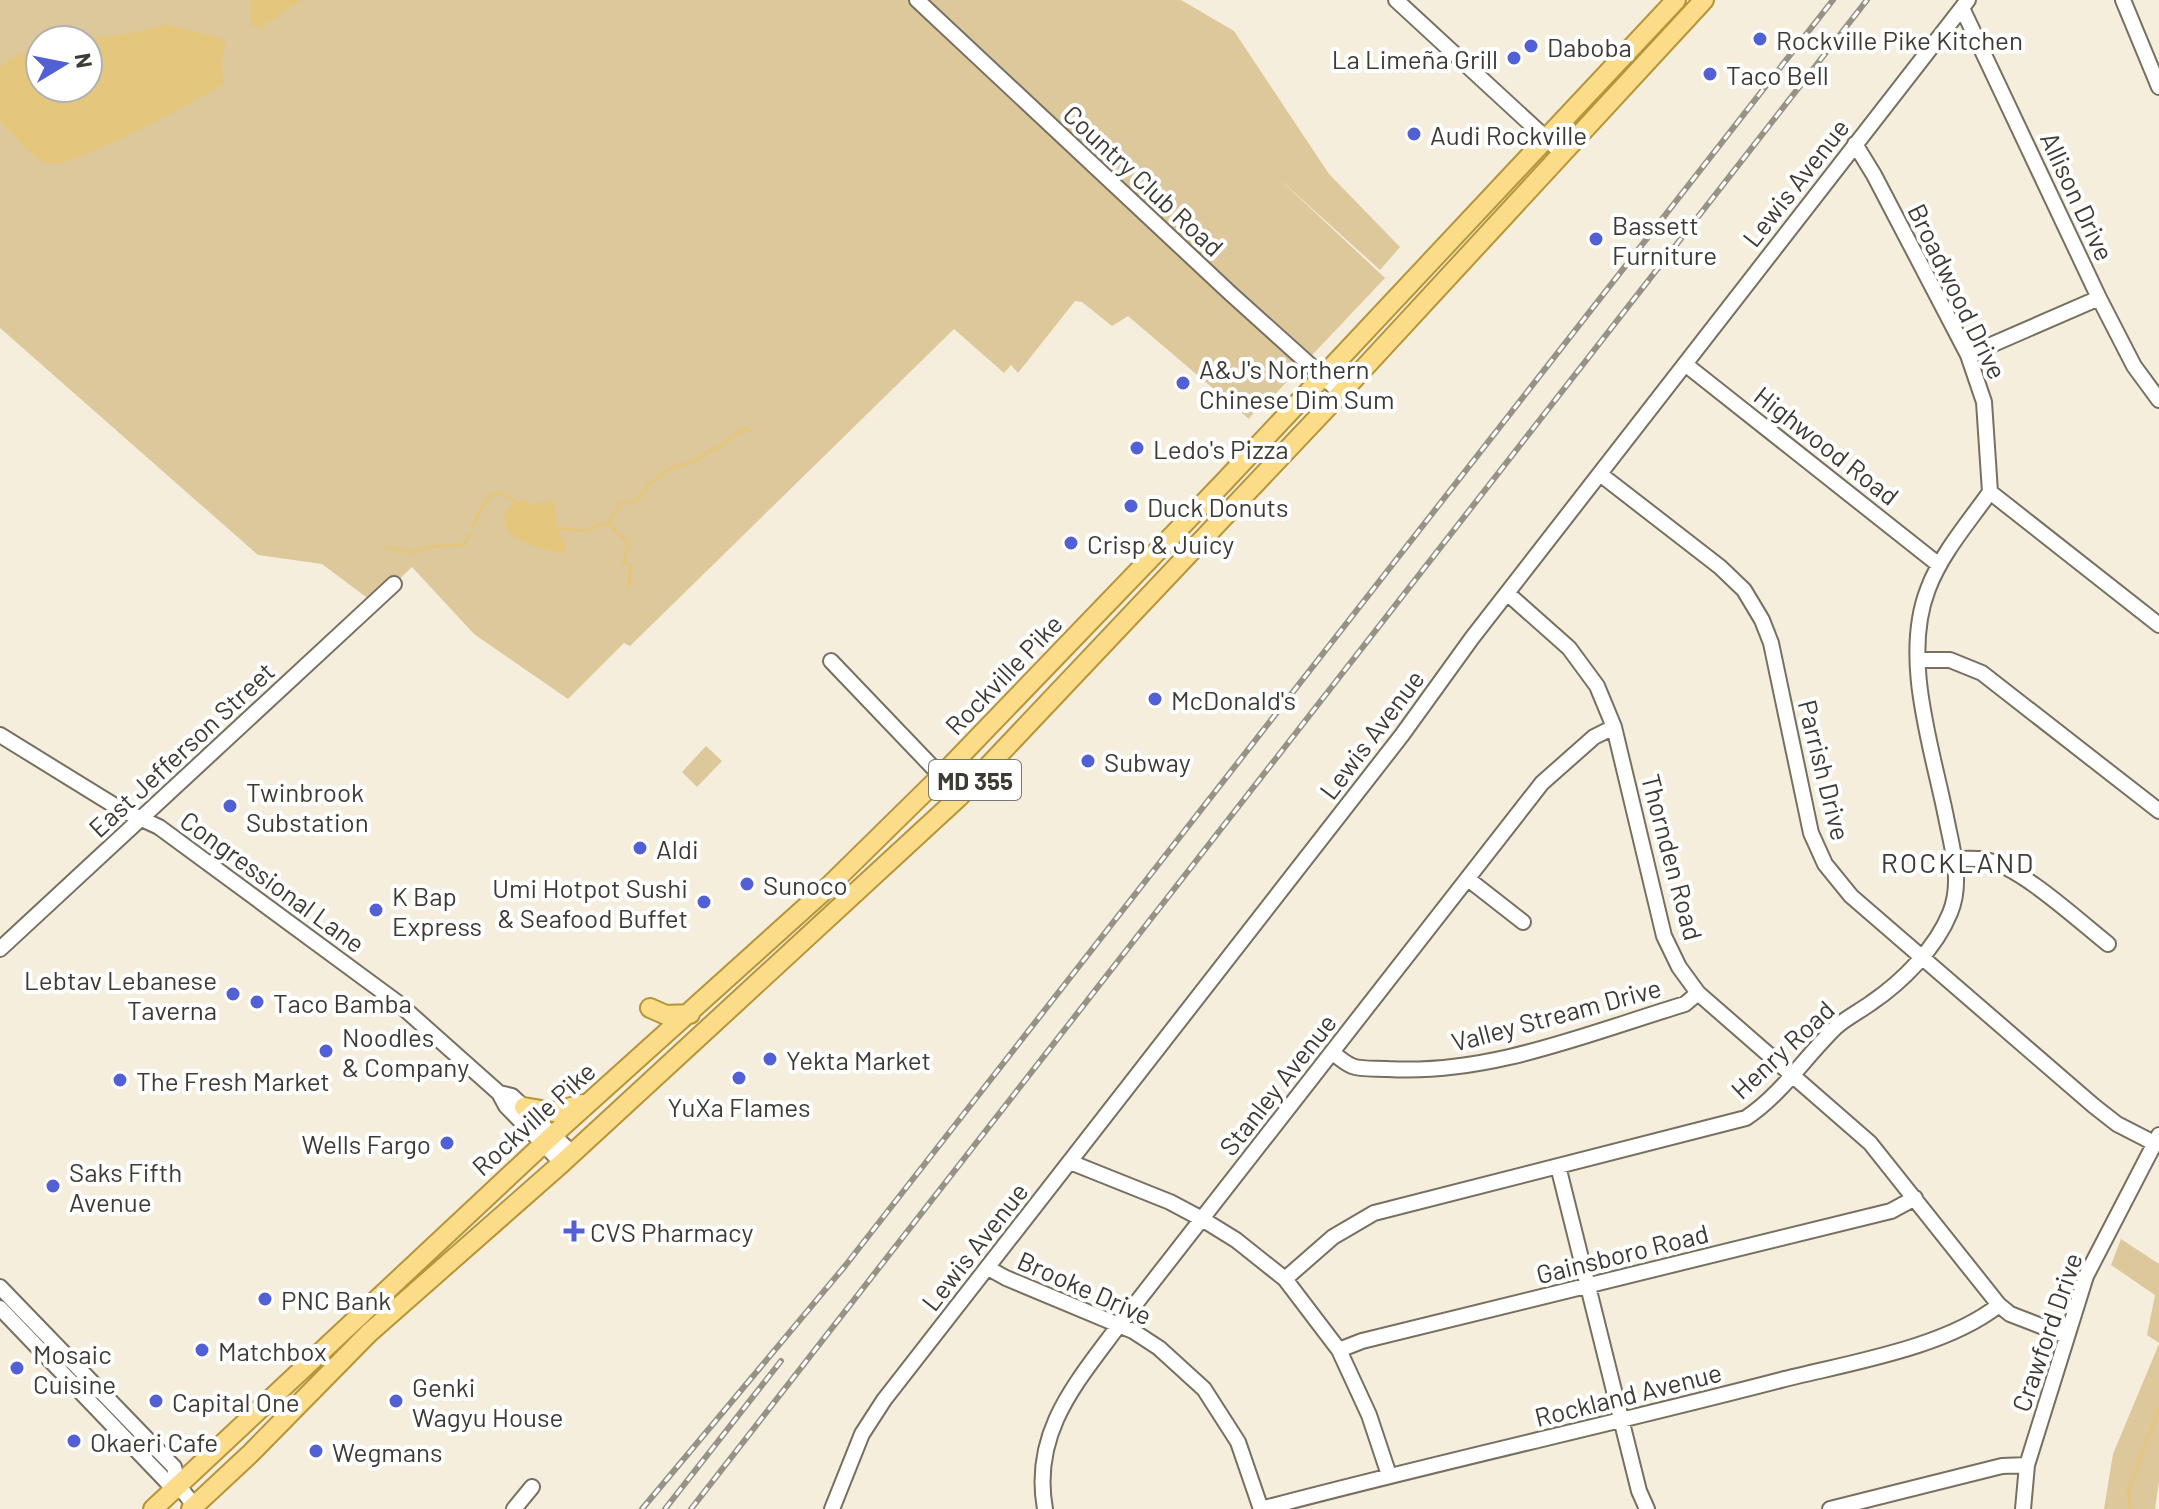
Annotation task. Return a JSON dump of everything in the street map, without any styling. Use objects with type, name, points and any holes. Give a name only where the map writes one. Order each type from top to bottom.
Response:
[{"type":"main road","name":"Rockville Pike","points":[[153,1509],[548,1139],[826,889],[941,776],[1323,377],[1676,0]]},
{"type":"main road","name":"Rockville Pike","points":[[194,1508],[369,1333],[567,1158],[958,798],[1341,393],[1704,0]]},
{"type":"main road","points":[[1434,259],[1450,274]]},
{"type":"main road","points":[[653,1045],[650,1008],[666,1015],[690,1014]]},
{"type":"main road","points":[[524,1107],[564,1111],[592,1100]]},
{"type":"street","name":"Country Club Road","points":[[917,0],[1341,393]]},
{"type":"street","points":[[1396,0],[1563,154]]},
{"type":"street","points":[[2123,0],[2154,60],[2159,87]]},
{"type":"street","name":"Lewis Avenue","points":[[832,1509],[862,1434],[884,1400],[1402,735],[1507,593],[1965,4]]},
{"type":"street","name":"Allison Drive","points":[[1965,4],[2099,298],[2134,366],[2159,400]]},
{"type":"street","name":"Broadwood Drive","points":[[1855,144],[1882,188],[1968,355],[1984,402],[1990,492]]},
{"type":"street","points":[[1968,355],[2099,298]]},
{"type":"street","name":"Highwood Road","points":[[1685,364],[1939,565]]},
{"type":"street","name":"Parrish Drive","points":[[1600,474],[1720,567],[1744,590],[1762,620],[1771,643],[1811,833],[1825,864],[1851,896],[2094,1106],[2117,1124],[2157,1139]]},
{"type":"street","points":[[1990,492],[2159,625]]},
{"type":"street","name":"Henry Road","points":[[1285,1279],[1333,1237],[1374,1213],[1746,1118],[1763,1106],[1794,1075],[1837,1026],[1896,984],[1939,934],[1951,912],[1956,888],[1955,859],[1921,697],[1917,631],[1939,565],[1990,492]]},
{"type":"street","name":"East Jefferson Street","points":[[0,949],[394,584]]},
{"type":"street","name":"Thornden Road","points":[[1507,593],[1569,648],[1597,686],[1614,727],[1664,936],[1679,967],[1698,993],[1870,1143],[1999,1305],[2010,1314],[2067,1336]]},
{"type":"street","points":[[1918,660],[1950,660],[1982,673],[2159,811]]},
{"type":"street","points":[[831,661],[941,776],[958,798]]},
{"type":"street","name":"Stanley Avenue","points":[[1045,1509],[1043,1475],[1062,1403],[1119,1325],[1542,783],[1594,737],[1614,727]]},
{"type":"street","name":"Congressional Lane","points":[[0,735],[120,809],[159,827],[398,1003],[499,1093],[506,1106],[567,1158]]},
{"type":"street","points":[[1955,859],[1985,859],[2002,866],[2108,944]]},
{"type":"street","points":[[1468,879],[1523,922]]},
{"type":"street","name":"Valley Stream Drive","points":[[1332,1052],[1351,1066],[1407,1070],[1458,1068],[1536,1049],[1685,1004],[1698,993]]},
{"type":"street","name":"Congressional Lane","points":[[499,1093],[512,1096],[524,1107],[548,1139]]},
{"type":"street","name":"Crawford Drive","points":[[2023,1509],[2027,1465],[2086,1276],[2157,1139]]},
{"type":"street","points":[[1070,1162],[1170,1202],[1202,1219],[1236,1240],[1285,1279],[1339,1350],[1369,1415],[1389,1475]]},
{"type":"street","points":[[1558,1166],[1639,1491],[1647,1509]]},
{"type":"street","name":"Gainsboro Road","points":[[1339,1350],[1362,1341],[1891,1211],[1915,1198]]},
{"type":"street","name":"Brooke Drive","points":[[988,1268],[1119,1325],[1159,1348],[1204,1389],[1238,1442],[1261,1509]]},
{"type":"street","points":[[0,1287],[174,1467],[178,1485],[194,1508]]},
{"type":"street","name":"Rockland Avenue","points":[[1261,1509],[1921,1344],[1985,1316],[1999,1305]]},
{"type":"street","points":[[0,1308],[168,1483],[178,1485]]},
{"type":"street","points":[[1830,1509],[1888,1502],[2002,1466],[2027,1465]]},
{"type":"street","points":[[514,1509],[532,1487]]},
{"type":"shaded area","points":[[0,0],[1181,0],[1234,31],[1329,174],[1400,247],[1380,270],[1276,176],[1385,278],[1249,419],[1128,316],[1112,326],[1082,302],[1075,301],[1018,373],[1011,365],[1004,373],[954,329],[630,646],[624,643],[568,699],[474,634],[412,567],[374,603],[322,564],[258,555],[0,328]]},
{"type":"shaded area","points":[[250,0],[302,0],[264,25],[264,29],[251,25]]},
{"type":"shaded area","points":[[166,24],[219,38],[226,43],[221,64],[224,84],[133,133],[58,163],[39,160],[0,121],[0,67],[11,58],[24,54],[24,104],[104,104],[104,36]]},
{"type":"shaded area","points":[[522,500],[533,504],[553,501],[565,553],[542,549],[511,534],[503,516],[512,505]]},
{"type":"shaded area","points":[[706,746],[722,761],[697,787],[682,772]]},
{"type":"shaded area","points":[[2121,1239],[2159,1264],[2159,1343],[2147,1335],[2155,1295],[2111,1265]]},
{"type":"shaded area","points":[[2159,1344],[2159,1481],[2155,1509],[2104,1509],[2113,1454]]},
{"type":"waterway","points":[[609,523],[620,504],[636,501],[649,484],[669,469],[694,461],[745,428],[751,431]]},
{"type":"waterway","points":[[473,526],[486,502],[498,492],[518,503]]},
{"type":"waterway","points":[[557,528],[588,531],[596,525],[609,523],[629,544],[623,562],[630,565],[629,587]]},
{"type":"waterway","points":[[388,547],[411,553],[429,547],[465,544],[470,533]]},
{"type":"waterway","points":[[2130,1509],[2128,1492],[2159,1408]]},
{"type":"railway","points":[[642,1509],[845,1266],[1833,0]]},
{"type":"railway","points":[[691,1509],[1867,0]]},
{"type":"railway","points":[[665,1509],[781,1361]]},
{"type":"place","name":"Rockville Pike Kitchen","points":[[1760,39]]},
{"type":"place","name":"Daboba","points":[[1531,46]]},
{"type":"place","name":"La Limeña Grill","points":[[1514,58]]},
{"type":"place","name":"Taco Bell","points":[[1710,74]]},
{"type":"place","name":"Audi Rockville","points":[[1414,134]]},
{"type":"place","name":"Bassett Furniture","points":[[1596,239]]},
{"type":"place","name":"A&J's Northern Chinese Dim Sum","points":[[1183,383]]},
{"type":"place","name":"Ledo's Pizza","points":[[1137,448]]},
{"type":"place","name":"Duck Donuts","points":[[1131,506]]},
{"type":"place","name":"Crisp & Juicy","points":[[1071,543]]},
{"type":"place","name":"McDonald's","points":[[1155,699]]},
{"type":"place","name":"Subway","points":[[1088,761]]},
{"type":"place","name":"Twinbrook Substation","points":[[230,806]]},
{"type":"place","name":"Aldi","points":[[640,848]]},
{"type":"place","name":"Sunoco","points":[[747,884]]},
{"type":"place","name":"Umi Hotpot Sushi & Seafood Buffet","points":[[704,902]]},
{"type":"place","name":"K Bap Express","points":[[376,910]]},
{"type":"place","name":"Lebtav Lebanese Taverna","points":[[233,994]]},
{"type":"place","name":"Taco Bamba","points":[[257,1002]]},
{"type":"place","name":"Noodles & Company","points":[[326,1051]]},
{"type":"place","name":"Yekta Market","points":[[770,1059]]},
{"type":"place","name":"YuXa Flames","points":[[739,1078]]},
{"type":"place","name":"The Fresh Market","points":[[120,1080]]},
{"type":"place","name":"Wells Fargo","points":[[447,1143]]},
{"type":"place","name":"Saks Fifth Avenue","points":[[53,1186]]},
{"type":"place","name":"CVS Pharmacy","points":[[574,1231]]},
{"type":"place","name":"PNC Bank","points":[[265,1299]]},
{"type":"place","name":"Matchbox","points":[[202,1350]]},
{"type":"place","name":"Mosaic Cuisine","points":[[17,1368]]},
{"type":"place","name":"Capital One","points":[[156,1401]]},
{"type":"place","name":"Genki Wagyu House","points":[[396,1401]]},
{"type":"place","name":"Okaeri Cafe","points":[[74,1441]]},
{"type":"place","name":"Wegmans","points":[[316,1451]]},
{"type":"district","name":"ROCKLAND","points":[[1958,862]]}]
